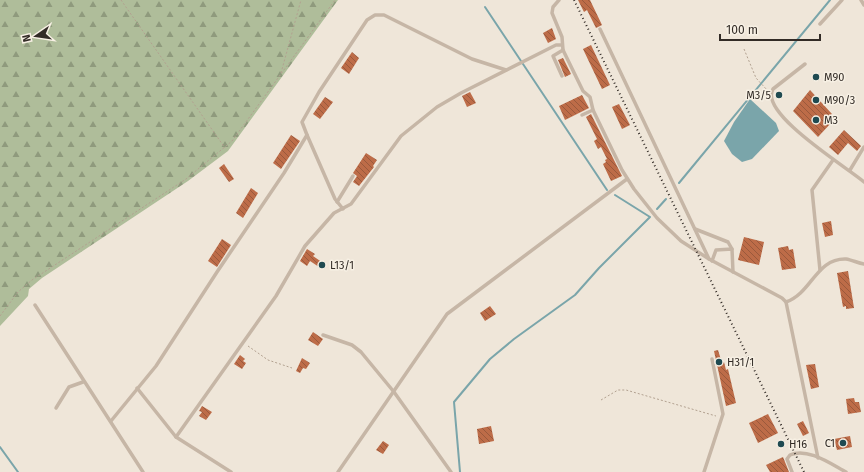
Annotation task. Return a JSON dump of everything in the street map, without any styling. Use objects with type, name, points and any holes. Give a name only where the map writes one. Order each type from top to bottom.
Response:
[{"type":"lane","points":[[559,0],[553,7],[552,12],[562,37],[563,50],[583,91],[590,97],[592,110],[627,179],[641,199],[671,232],[711,260],[782,298],[786,302],[818,458]]},
{"type":"lane","points":[[820,24],[842,0]]},
{"type":"lane","points":[[860,0],[864,5]]},
{"type":"lane","points":[[343,209],[337,202],[302,122],[319,92],[367,20],[375,15],[384,15],[472,59],[506,70]]},
{"type":"lane","points":[[600,29],[711,260]]},
{"type":"lane","points":[[176,436],[276,296],[305,246],[334,213],[351,204],[392,148],[417,122],[455,96],[562,44]]},
{"type":"lane","points":[[562,76],[553,56],[563,50]]},
{"type":"lane","points":[[805,64],[776,86],[771,94],[772,101],[780,114],[807,139],[864,182]]},
{"type":"lane","points":[[582,115],[592,110]]},
{"type":"lane","points":[[111,421],[156,366],[217,272],[251,224],[307,135]]},
{"type":"lane","points":[[850,170],[864,147]]},
{"type":"lane","points":[[820,270],[812,190],[833,160]]},
{"type":"lane","points":[[337,202],[353,176]]},
{"type":"lane","points":[[338,472],[447,314],[627,179]]},
{"type":"lane","points":[[695,229],[728,242],[732,249],[733,272]]},
{"type":"lane","points":[[711,260],[716,250],[732,249]]},
{"type":"lane","points":[[786,302],[802,293],[820,270],[827,264],[837,260],[850,260],[864,264]]},
{"type":"lane","points":[[35,305],[83,382],[111,421],[143,472]]},
{"type":"lane","points":[[323,336],[357,348],[394,392],[451,472]]},
{"type":"lane","points":[[704,472],[722,418],[722,408],[712,359]]},
{"type":"lane","points":[[56,408],[69,388],[83,382]]},
{"type":"lane","points":[[138,388],[176,436],[231,472]]},
{"type":"lane","points":[[792,472],[788,462],[790,455],[801,453],[818,458],[846,472]]},
{"type":"path","points":[[121,0],[226,148]]},
{"type":"path","points":[[280,75],[301,0]]},
{"type":"path","points":[[0,316],[18,292],[32,280],[186,179],[226,148],[335,0]]},
{"type":"path","points":[[744,49],[756,78],[771,94]]},
{"type":"path","points":[[243,341],[268,360],[292,368]]},
{"type":"path","points":[[601,400],[618,390],[626,390],[722,418]]},
{"type":"green space","points":[[0,0],[338,0],[228,151],[188,181],[42,278],[29,289],[28,296],[0,326]]},
{"type":"water","points":[[750,99],[776,123],[779,131],[752,159],[742,162],[732,154],[724,141],[734,122]]},
{"type":"building","points":[[578,0],[590,0],[602,25],[596,28],[587,10],[584,12]]},
{"type":"building","points":[[552,28],[556,39],[548,43],[543,33]]},
{"type":"building","points":[[591,45],[610,85],[602,89],[583,49]]},
{"type":"building","points":[[352,52],[359,58],[349,74],[341,68]]},
{"type":"building","points":[[563,58],[571,74],[565,77],[558,60]]},
{"type":"building","name":"M3","points":[[810,90],[832,114],[826,119],[831,123],[818,137],[793,111]]},
{"type":"building","points":[[470,92],[476,103],[467,107],[462,96]]},
{"type":"building","points":[[582,95],[589,108],[565,120],[559,106]]},
{"type":"building","points":[[325,97],[333,102],[320,119],[313,114]]},
{"type":"building","points":[[619,104],[630,125],[622,129],[612,107]]},
{"type":"building","points":[[591,114],[622,176],[611,181],[603,164],[607,159],[601,147],[598,149],[594,141],[597,139],[586,117]]},
{"type":"building","points":[[844,130],[861,146],[857,151],[848,143],[838,155],[829,147]]},
{"type":"building","points":[[291,135],[300,141],[281,169],[273,163]]},
{"type":"building","points":[[366,153],[377,160],[373,166],[374,167],[359,186],[353,182],[357,176],[353,173]]},
{"type":"building","points":[[224,164],[234,179],[229,182],[219,168]]},
{"type":"building","points":[[251,188],[258,193],[243,218],[236,213]]},
{"type":"building","points":[[831,221],[833,235],[825,237],[822,223]]},
{"type":"building","points":[[744,237],[764,242],[759,265],[738,260]]},
{"type":"building","points":[[222,239],[231,245],[217,267],[208,261]]},
{"type":"building","points":[[788,246],[789,250],[793,249],[796,268],[782,270],[778,248]]},
{"type":"building","points":[[307,249],[315,254],[313,256],[326,265],[322,269],[310,261],[307,266],[300,261]]},
{"type":"building","points":[[848,271],[854,308],[846,309],[846,306],[843,307],[837,273]]},
{"type":"building","points":[[490,306],[496,314],[485,321],[480,313]]},
{"type":"building","points":[[313,332],[323,339],[318,346],[308,340]]},
{"type":"building","points":[[718,350],[722,363],[724,362],[726,370],[728,369],[736,403],[726,406],[714,351]]},
{"type":"building","points":[[240,355],[245,359],[243,361],[246,363],[242,369],[234,364]]},
{"type":"building","points":[[302,358],[310,363],[306,369],[303,368],[300,373],[296,371]]},
{"type":"building","points":[[815,364],[819,387],[811,389],[806,365]]},
{"type":"building","points":[[854,398],[855,402],[859,402],[861,412],[848,414],[846,399]]},
{"type":"building","points":[[202,406],[212,412],[206,420],[199,416],[202,412],[199,411]]},
{"type":"building","points":[[768,414],[778,433],[758,443],[749,423]]},
{"type":"building","points":[[803,421],[809,433],[803,436],[797,424]]},
{"type":"building","points":[[491,426],[494,441],[479,444],[477,429]]},
{"type":"building","name":"C1","points":[[850,436],[852,447],[837,450],[834,439]]},
{"type":"building","points":[[383,441],[389,445],[383,454],[376,450]]},
{"type":"building","points":[[783,457],[789,472],[770,472],[766,465]]},
{"type":"waterway","points":[[679,183],[830,0]]},
{"type":"waterway","points":[[485,7],[607,190]]},
{"type":"waterway","points":[[460,472],[454,402],[490,359],[514,339],[575,295],[599,268],[650,217],[615,195]]},
{"type":"waterway","points":[[657,209],[666,199]]},
{"type":"waterway","points":[[0,447],[18,472]]},
{"type":"railway","points":[[574,0],[804,472]]},
{"type":"place","name":"M90","points":[[816,77]]},
{"type":"place","name":"M3/5","points":[[779,95]]},
{"type":"place","name":"M90/3","points":[[816,100]]},
{"type":"place","name":"M3","points":[[816,120]]},
{"type":"place","name":"L13/1","points":[[322,265]]},
{"type":"place","name":"H31/1","points":[[719,362]]},
{"type":"place","name":"C1","points":[[843,443]]},
{"type":"place","name":"H16","points":[[781,444]]}]
